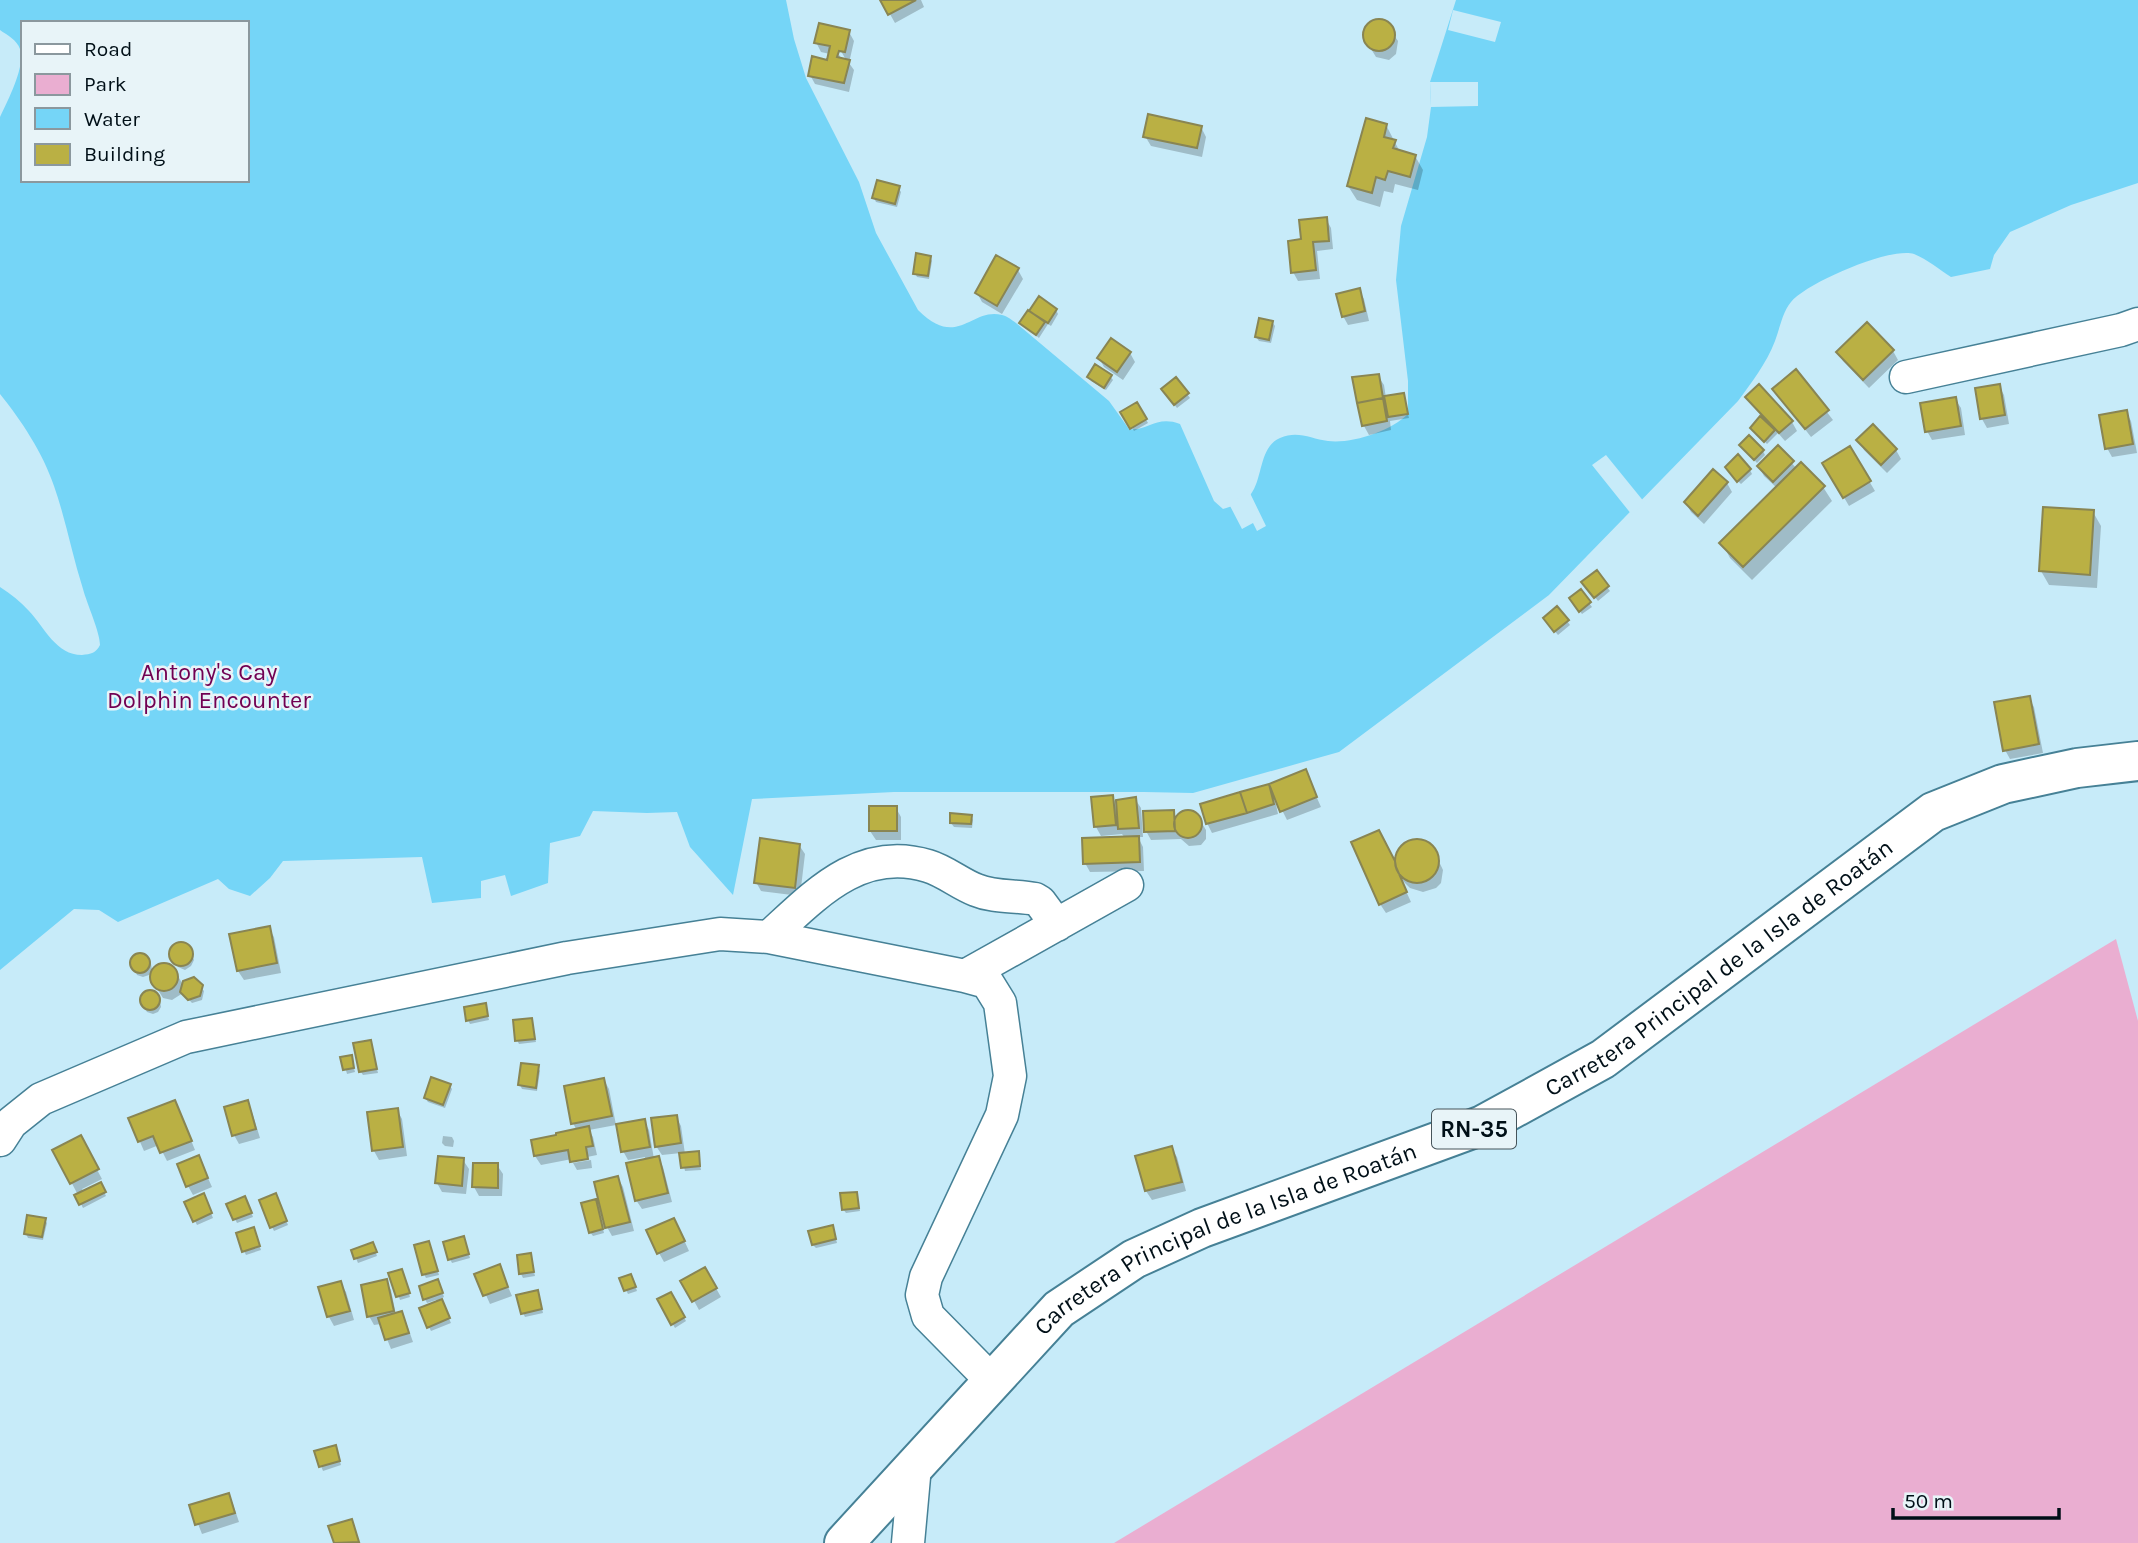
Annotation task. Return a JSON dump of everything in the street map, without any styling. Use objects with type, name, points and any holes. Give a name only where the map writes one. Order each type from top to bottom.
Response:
[{"type":"main road","name":"Carretera Principal de la Isla de Roatán","points":[[844,1543],[1059,1309],[1134,1259],[1202,1228],[1483,1125],[1603,1059],[1933,812],[2003,784],[2077,768],[2138,761]]},
{"type":"street","points":[[1906,377],[2138,324]]},
{"type":"street","points":[[769,937],[820,890],[848,873],[875,862],[902,861],[929,866],[976,890],[1035,899],[1057,925]]},
{"type":"street","points":[[965,976],[1127,885]]},
{"type":"street","points":[[0,1140],[11,1123],[41,1099],[186,1037],[567,958],[720,934],[769,937],[965,976],[987,982],[1000,1003],[1010,1076],[1002,1115],[926,1277],[922,1295],[928,1316],[993,1382]]},
{"type":"street","points":[[908,1543],[915,1466]]},
{"type":"green space","points":[[2116,939],[2138,1021],[2138,1543],[1114,1543]]},
{"type":"water","points":[[0,0],[786,0],[806,78],[859,182],[876,233],[918,310],[944,327],[954,327],[991,314],[1006,316],[1109,401],[1129,429],[1164,421],[1180,424],[1214,501],[1223,509],[1249,497],[1268,448],[1280,438],[1299,435],[1338,441],[1359,438],[1382,431],[1408,414],[1408,381],[1396,280],[1401,226],[1427,137],[1431,107],[1430,82],[1456,0],[2138,0],[2138,183],[2071,205],[2010,232],[1994,255],[1990,269],[1951,277],[1919,256],[1903,253],[1888,255],[1850,268],[1800,294],[1788,306],[1767,357],[1738,401],[1549,595],[1339,752],[1193,793],[894,792],[752,799],[733,895],[690,847],[677,812],[593,811],[580,836],[550,843],[548,883],[511,896],[505,875],[481,881],[481,898],[432,903],[422,857],[283,861],[270,878],[250,896],[229,889],[218,879],[118,922],[99,910],[74,909],[0,970],[0,587],[23,604],[65,651],[91,654],[100,645],[62,512],[44,461],[31,437],[0,394],[0,117],[15,84],[21,56],[17,43],[0,30]]},
{"type":"pier","points":[[1453,10],[1501,22],[1495,42],[1448,30]]},
{"type":"pier","points":[[1430,82],[1478,82],[1478,106],[1431,107]]},
{"type":"pier","points":[[1606,455],[1645,503],[1632,515],[1592,465]]},
{"type":"pier","points":[[1249,491],[1266,526],[1257,531],[1253,523],[1242,529],[1229,504]]},
{"type":"building","points":[[880,0],[916,0],[888,15]]},
{"type":"building","points":[[1379,19],[1390,24],[1395,35],[1390,46],[1379,51],[1368,46],[1363,35],[1368,24]]},
{"type":"building","points":[[819,23],[850,30],[845,52],[839,51],[837,57],[850,60],[844,83],[808,76],[812,56],[827,60],[830,46],[814,43]]},
{"type":"building","points":[[1148,114],[1202,126],[1197,148],[1143,137]]},
{"type":"building","points":[[1366,118],[1387,124],[1384,137],[1396,140],[1393,148],[1416,155],[1410,177],[1388,171],[1385,180],[1376,177],[1372,193],[1347,186]]},
{"type":"building","points":[[877,180],[900,186],[895,204],[872,198]]},
{"type":"building","points":[[1327,217],[1329,241],[1313,242],[1316,270],[1291,273],[1288,241],[1301,239],[1299,220]]},
{"type":"building","points":[[916,253],[931,256],[928,276],[913,274]]},
{"type":"building","points":[[996,255],[1019,268],[997,306],[975,293]]},
{"type":"building","points":[[1360,288],[1365,311],[1342,317],[1336,294]]},
{"type":"building","points":[[1039,296],[1057,309],[1048,323],[1029,311]]},
{"type":"building","points":[[1028,310],[1045,322],[1036,335],[1019,323]]},
{"type":"building","points":[[1259,318],[1273,321],[1269,340],[1255,337]]},
{"type":"building","points":[[1867,322],[1894,350],[1863,380],[1836,352]]},
{"type":"building","points":[[1111,338],[1131,352],[1117,372],[1097,358]]},
{"type":"building","points":[[1095,364],[1112,375],[1104,388],[1087,377]]},
{"type":"building","points":[[1796,369],[1829,410],[1805,429],[1772,389]]},
{"type":"building","points":[[1379,374],[1383,398],[1357,403],[1352,377]]},
{"type":"building","points":[[1176,377],[1189,393],[1174,405],[1161,389]]},
{"type":"building","points":[[1759,384],[1793,421],[1779,433],[1745,397]]},
{"type":"building","points":[[2000,384],[2005,415],[1980,419],[1975,388]]},
{"type":"building","points":[[1404,393],[1408,414],[1388,417],[1384,396]]},
{"type":"building","points":[[1956,397],[1961,426],[1925,432],[1920,403]]},
{"type":"building","points":[[1383,398],[1387,421],[1362,426],[1357,403]]},
{"type":"building","points":[[1137,402],[1147,419],[1130,429],[1120,412]]},
{"type":"building","points":[[2127,410],[2133,444],[2105,449],[2099,415]]},
{"type":"building","points":[[1760,416],[1775,430],[1764,442],[1750,428]]},
{"type":"building","points":[[1873,424],[1897,449],[1881,465],[1856,440]]},
{"type":"building","points":[[1749,435],[1764,450],[1754,460],[1739,445]]},
{"type":"building","points":[[1778,445],[1794,461],[1773,482],[1757,466]]},
{"type":"building","points":[[1850,446],[1871,481],[1843,498],[1822,463]]},
{"type":"building","points":[[1738,454],[1751,469],[1737,482],[1725,467]]},
{"type":"building","points":[[1801,462],[1825,486],[1743,567],[1719,543]]},
{"type":"building","points":[[1713,469],[1728,482],[1698,516],[1684,502]]},
{"type":"building","points":[[2043,507],[2094,510],[2090,575],[2039,571]]},
{"type":"building","points":[[1597,570],[1609,586],[1594,598],[1581,582]]},
{"type":"building","points":[[1581,589],[1591,602],[1579,612],[1569,598]]},
{"type":"building","points":[[1557,606],[1569,620],[1554,632],[1543,618]]},
{"type":"building","points":[[2030,696],[2039,744],[2003,751],[1994,702]]},
{"type":"building","points":[[1306,769],[1317,797],[1280,812],[1269,784]]},
{"type":"building","points":[[1269,784],[1274,804],[1247,813],[1240,792]]},
{"type":"building","points":[[1240,792],[1247,813],[1206,824],[1200,804]]},
{"type":"building","points":[[1113,795],[1116,825],[1094,827],[1091,797]]},
{"type":"building","points":[[1136,797],[1139,828],[1118,829],[1116,800]]},
{"type":"building","points":[[869,806],[897,806],[897,831],[869,831]]},
{"type":"building","points":[[1174,810],[1175,831],[1144,832],[1143,811]]},
{"type":"building","points":[[1188,810],[1198,814],[1202,824],[1198,834],[1188,838],[1178,834],[1174,824],[1178,814]]},
{"type":"building","points":[[950,813],[972,815],[971,824],[950,823]]},
{"type":"building","points":[[1379,830],[1407,892],[1379,905],[1351,842]]},
{"type":"building","points":[[1139,836],[1140,862],[1083,864],[1082,838]]},
{"type":"building","points":[[760,838],[800,844],[795,888],[754,883]]},
{"type":"building","points":[[1417,839],[1433,845],[1439,861],[1433,877],[1417,883],[1401,877],[1395,861],[1401,845]]},
{"type":"building","points":[[270,926],[277,963],[237,971],[229,934]]},
{"type":"building","points":[[181,942],[189,946],[193,954],[189,962],[181,966],[173,962],[169,954],[173,946]]},
{"type":"building","points":[[140,953],[147,956],[150,963],[147,970],[140,973],[133,970],[130,963],[133,956]]},
{"type":"building","points":[[164,963],[174,967],[178,977],[174,987],[164,991],[154,987],[150,977],[154,967]]},
{"type":"building","points":[[194,977],[203,985],[200,996],[188,1000],[180,992],[183,981]]},
{"type":"building","points":[[146,990],[154,990],[160,1000],[154,1010],[146,1010],[140,1004],[140,996]]},
{"type":"building","points":[[486,1003],[488,1016],[466,1021],[464,1007]]},
{"type":"building","points":[[532,1018],[535,1039],[515,1041],[513,1020]]},
{"type":"building","points":[[371,1040],[377,1069],[359,1072],[353,1043]]},
{"type":"building","points":[[352,1055],[354,1068],[343,1070],[340,1057]]},
{"type":"building","points":[[521,1063],[539,1065],[536,1088],[518,1085]]},
{"type":"building","points":[[431,1077],[451,1084],[443,1105],[424,1098]]},
{"type":"building","points":[[604,1078],[612,1116],[571,1124],[564,1086]]},
{"type":"building","points":[[175,1100],[192,1141],[160,1153],[153,1136],[138,1142],[128,1118]]},
{"type":"building","points":[[248,1100],[256,1129],[232,1136],[224,1107]]},
{"type":"building","points":[[398,1108],[403,1147],[372,1151],[367,1112]]},
{"type":"building","points":[[677,1115],[681,1143],[655,1147],[651,1118]]},
{"type":"building","points":[[645,1119],[650,1147],[621,1152],[616,1124]]},
{"type":"building","points":[[589,1126],[593,1146],[586,1147],[588,1159],[570,1162],[568,1150],[534,1156],[531,1140]]},
{"type":"building","points":[[81,1135],[99,1169],[70,1184],[52,1150]]},
{"type":"building","points":[[1172,1146],[1182,1182],[1145,1191],[1135,1156]]},
{"type":"building","points":[[699,1151],[700,1166],[681,1168],[679,1153]]},
{"type":"building","points":[[199,1155],[208,1178],[186,1187],[177,1164]]},
{"type":"building","points":[[438,1156],[464,1158],[462,1186],[435,1183]]},
{"type":"building","points":[[659,1156],[668,1193],[635,1201],[626,1163]]},
{"type":"building","points":[[473,1163],[498,1163],[498,1188],[472,1187]]},
{"type":"building","points":[[618,1176],[630,1222],[605,1228],[594,1182]]},
{"type":"building","points":[[101,1182],[106,1192],[79,1205],[74,1195]]},
{"type":"building","points":[[857,1192],[859,1208],[842,1210],[840,1193]]},
{"type":"building","points":[[204,1193],[212,1213],[193,1222],[184,1202]]},
{"type":"building","points":[[276,1193],[287,1221],[270,1228],[259,1200]]},
{"type":"building","points":[[245,1196],[252,1213],[233,1220],[226,1204]]},
{"type":"building","points":[[596,1199],[603,1229],[589,1233],[581,1203]]},
{"type":"building","points":[[27,1215],[46,1218],[42,1237],[24,1234]]},
{"type":"building","points":[[674,1218],[685,1241],[657,1254],[646,1230]]},
{"type":"building","points":[[833,1225],[836,1239],[812,1245],[808,1231]]},
{"type":"building","points":[[254,1227],[260,1246],[242,1252],[236,1233]]},
{"type":"building","points":[[464,1236],[469,1254],[448,1260],[443,1242]]},
{"type":"building","points":[[429,1241],[438,1271],[422,1275],[414,1245]]},
{"type":"building","points":[[373,1242],[377,1252],[354,1259],[351,1250]]},
{"type":"building","points":[[531,1253],[534,1272],[519,1274],[517,1255]]},
{"type":"building","points":[[500,1264],[508,1287],[483,1296],[474,1274]]},
{"type":"building","points":[[705,1267],[717,1288],[692,1302],[680,1281]]},
{"type":"building","points":[[402,1269],[410,1293],[396,1297],[388,1273]]},
{"type":"building","points":[[631,1274],[636,1287],[624,1291],[619,1278]]},
{"type":"building","points":[[387,1279],[394,1311],[367,1317],[361,1285]]},
{"type":"building","points":[[438,1279],[443,1293],[423,1300],[419,1286]]},
{"type":"building","points":[[341,1281],[350,1311],[327,1317],[318,1287]]},
{"type":"building","points":[[538,1290],[542,1309],[521,1314],[516,1295]]},
{"type":"building","points":[[671,1292],[685,1317],[671,1325],[657,1299]]},
{"type":"building","points":[[442,1299],[450,1318],[427,1328],[419,1308]]},
{"type":"building","points":[[402,1311],[409,1333],[385,1340],[378,1318]]},
{"type":"building","points":[[336,1445],[340,1461],[319,1467],[314,1451]]},
{"type":"building","points":[[229,1493],[235,1513],[195,1525],[189,1505]]},
{"type":"building","points":[[352,1519],[359,1542],[334,1543],[328,1526]]},
{"type":"park label","name":"Antony's Cay Dolphin Encounter","points":[[209,686]]}]
